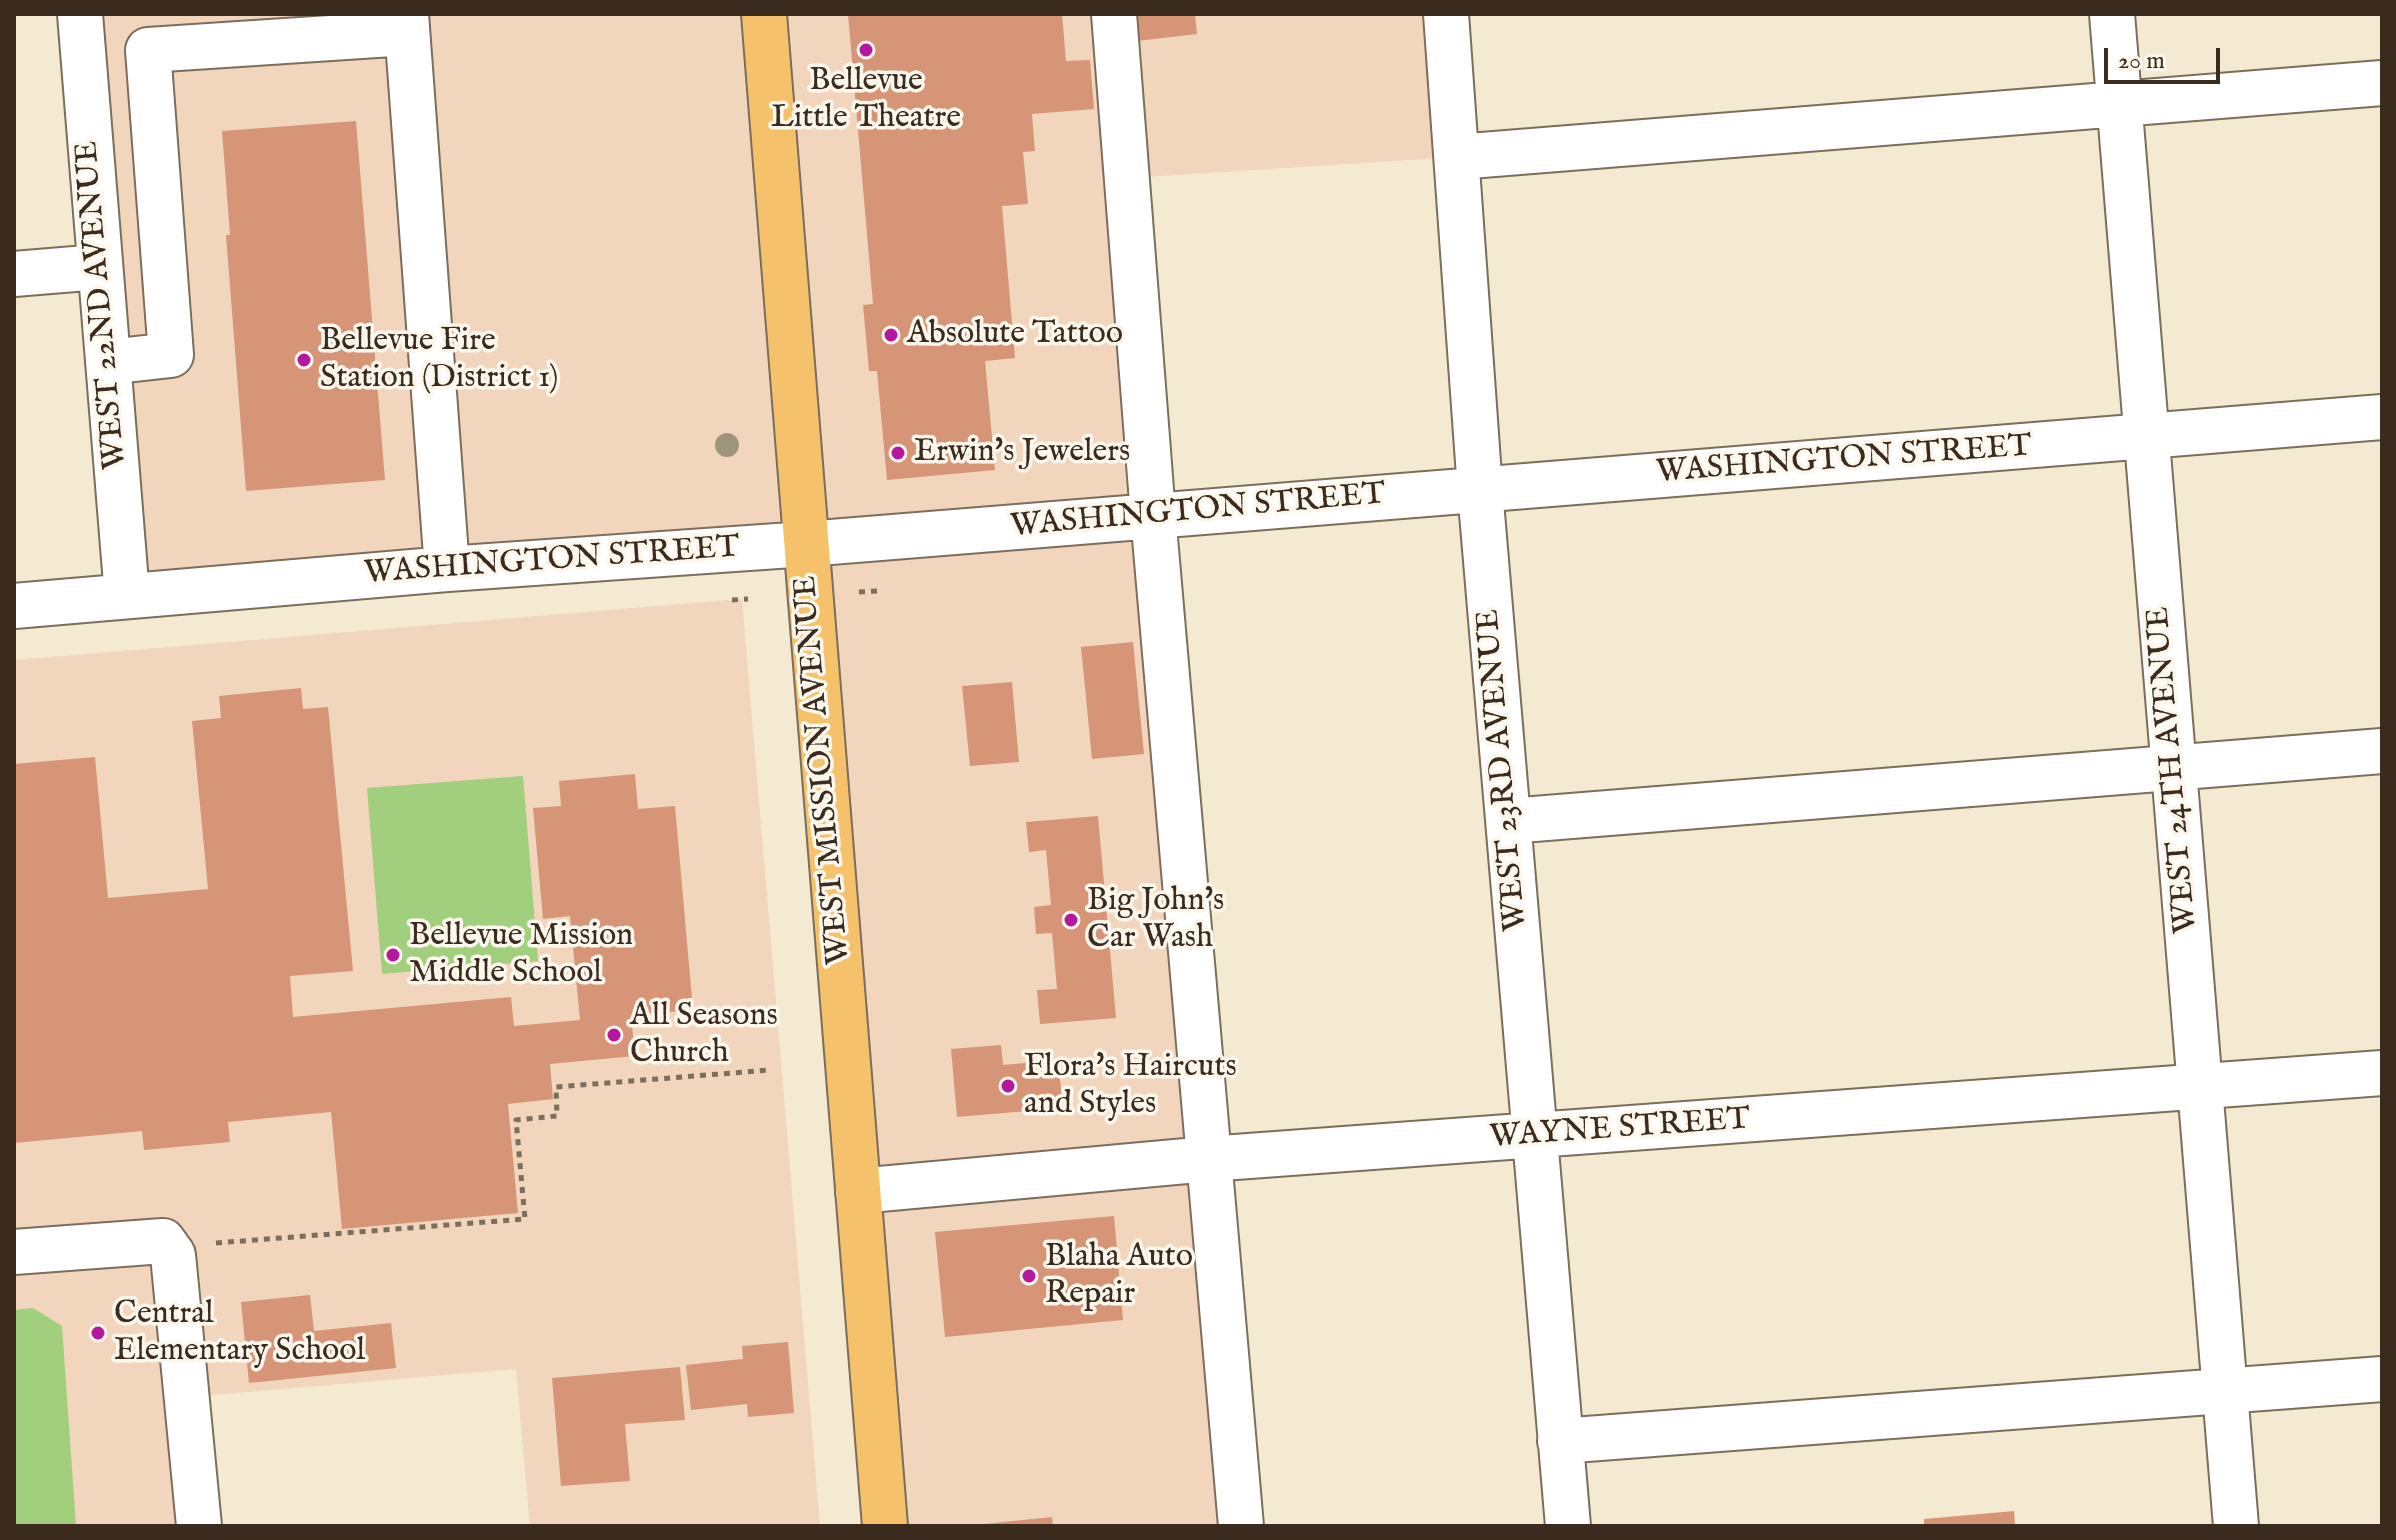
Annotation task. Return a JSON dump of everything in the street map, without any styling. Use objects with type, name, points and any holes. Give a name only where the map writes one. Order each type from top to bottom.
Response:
[{"type":"main road","name":"WEST MISSION AVENUE","points":[[764,14],[885,1526]]},
{"type":"street","name":"WEST 22ND AVENUE","points":[[80,14],[127,596]]},
{"type":"street","points":[[1114,14],[1153,515],[1241,1526]]},
{"type":"street","name":"WEST 23RD AVENUE","points":[[1446,14],[1480,490],[1568,1526]]},
{"type":"street","name":"WEST 24TH AVENUE","points":[[2112,14],[2236,1526]]},
{"type":"street","points":[[108,362],[171,355],[148,50],[407,23],[447,569]]},
{"type":"street","points":[[1457,157],[2382,83]]},
{"type":"street","points":[[87,101],[151,95]]},
{"type":"street","points":[[14,274],[99,267]]},
{"type":"street","name":"WASHINGTON STREET","points":[[14,606],[447,569],[806,544],[2382,417]]},
{"type":"street","points":[[1509,821],[2382,751]]},
{"type":"street","name":"WAYNE STREET","points":[[858,1191],[1208,1159],[2382,1073]]},
{"type":"street","points":[[14,1252],[163,1241],[173,1255],[199,1526]]},
{"type":"street","points":[[1560,1441],[2382,1379]]},
{"type":"path","points":[[859,592],[877,591]]},
{"type":"path","points":[[732,600],[748,599]]},
{"type":"path","points":[[216,1243],[525,1219],[516,1120],[557,1116],[556,1087],[770,1070]]},
{"type":"shaded area","points":[[80,14],[1446,14],[1457,157],[1128,178],[1240,1526],[907,1526],[806,544],[127,596]]},
{"type":"shaded area","name":"Bellevue Mission Middle School","points":[[742,599],[820,1526],[530,1526],[516,1369],[188,1397],[199,1526],[14,1526],[14,660]]},
{"type":"green space","points":[[523,776],[538,961],[382,974],[367,788]]},
{"type":"green space","points":[[33,1308],[62,1326],[76,1526],[14,1526],[14,1310]]},
{"type":"building","points":[[848,14],[1062,14],[1066,61],[1090,60],[1094,109],[1032,114],[1035,151],[1023,152],[1028,204],[1002,206],[1015,358],[985,361],[995,470],[887,480],[877,371],[869,371],[863,305],[873,304]]},
{"type":"building","points":[[1125,14],[1195,14],[1197,34],[1128,42]]},
{"type":"building","points":[[356,121],[385,480],[246,491],[226,235],[230,235],[222,131]]},
{"type":"building","points":[[1133,642],[1144,754],[1092,759],[1081,647]]},
{"type":"building","points":[[1012,682],[1019,762],[970,766],[962,686]]},
{"type":"building","name":"Bellevue Mission Middle School","points":[[301,688],[303,709],[328,707],[353,971],[290,976],[293,1017],[511,997],[514,1026],[580,1020],[570,916],[543,919],[533,808],[561,806],[559,781],[635,774],[638,809],[675,806],[693,1010],[631,1015],[635,1056],[550,1064],[553,1099],[508,1104],[518,1213],[342,1229],[331,1112],[228,1122],[230,1142],[144,1150],[142,1131],[14,1143],[14,764],[95,757],[108,898],[208,889],[192,721],[221,718],[219,696]]},
{"type":"building","name":"Big John's Car Wash","points":[[1098,816],[1116,1018],[1040,1024],[1037,990],[1057,989],[1052,933],[1036,934],[1034,907],[1051,905],[1046,850],[1029,852],[1026,822]]},
{"type":"building","name":"Flora's Haircuts and Styles","points":[[1001,1045],[1003,1065],[1058,1060],[1063,1108],[957,1117],[951,1049]]},
{"type":"building","name":"Blaha Auto Repair","points":[[1114,1216],[1123,1320],[945,1337],[935,1232]]},
{"type":"building","points":[[310,1295],[314,1331],[391,1323],[396,1368],[249,1383],[241,1302]]},
{"type":"building","points":[[788,1342],[794,1413],[748,1417],[747,1404],[691,1410],[686,1365],[743,1359],[742,1346]]},
{"type":"building","points":[[680,1367],[685,1420],[625,1424],[630,1481],[561,1486],[552,1378]]},
{"type":"building","points":[[2014,1511],[2015,1526],[1924,1526],[1924,1519]]},
{"type":"building","points":[[1052,1517],[1053,1526],[984,1524]]},
{"type":"place","name":"Bellevue Little Theatre","points":[[866,50]]},
{"type":"place","name":"Absolute Tattoo","points":[[891,335]]},
{"type":"place","name":"Bellevue Fire Station (District 1)","points":[[304,360]]},
{"type":"place","name":"Erwin's Jewelers","points":[[898,453]]},
{"type":"place","name":"Big John's Car Wash","points":[[1071,920]]},
{"type":"place","name":"Bellevue Mission Middle School","points":[[393,955]]},
{"type":"place","name":"All Seasons Church","points":[[614,1035]]},
{"type":"place","name":"Flora's Haircuts and Styles","points":[[1008,1086]]},
{"type":"place","name":"Blaha Auto Repair","points":[[1029,1276]]},
{"type":"place","name":"Central Elementary School","points":[[98,1333]]}]
